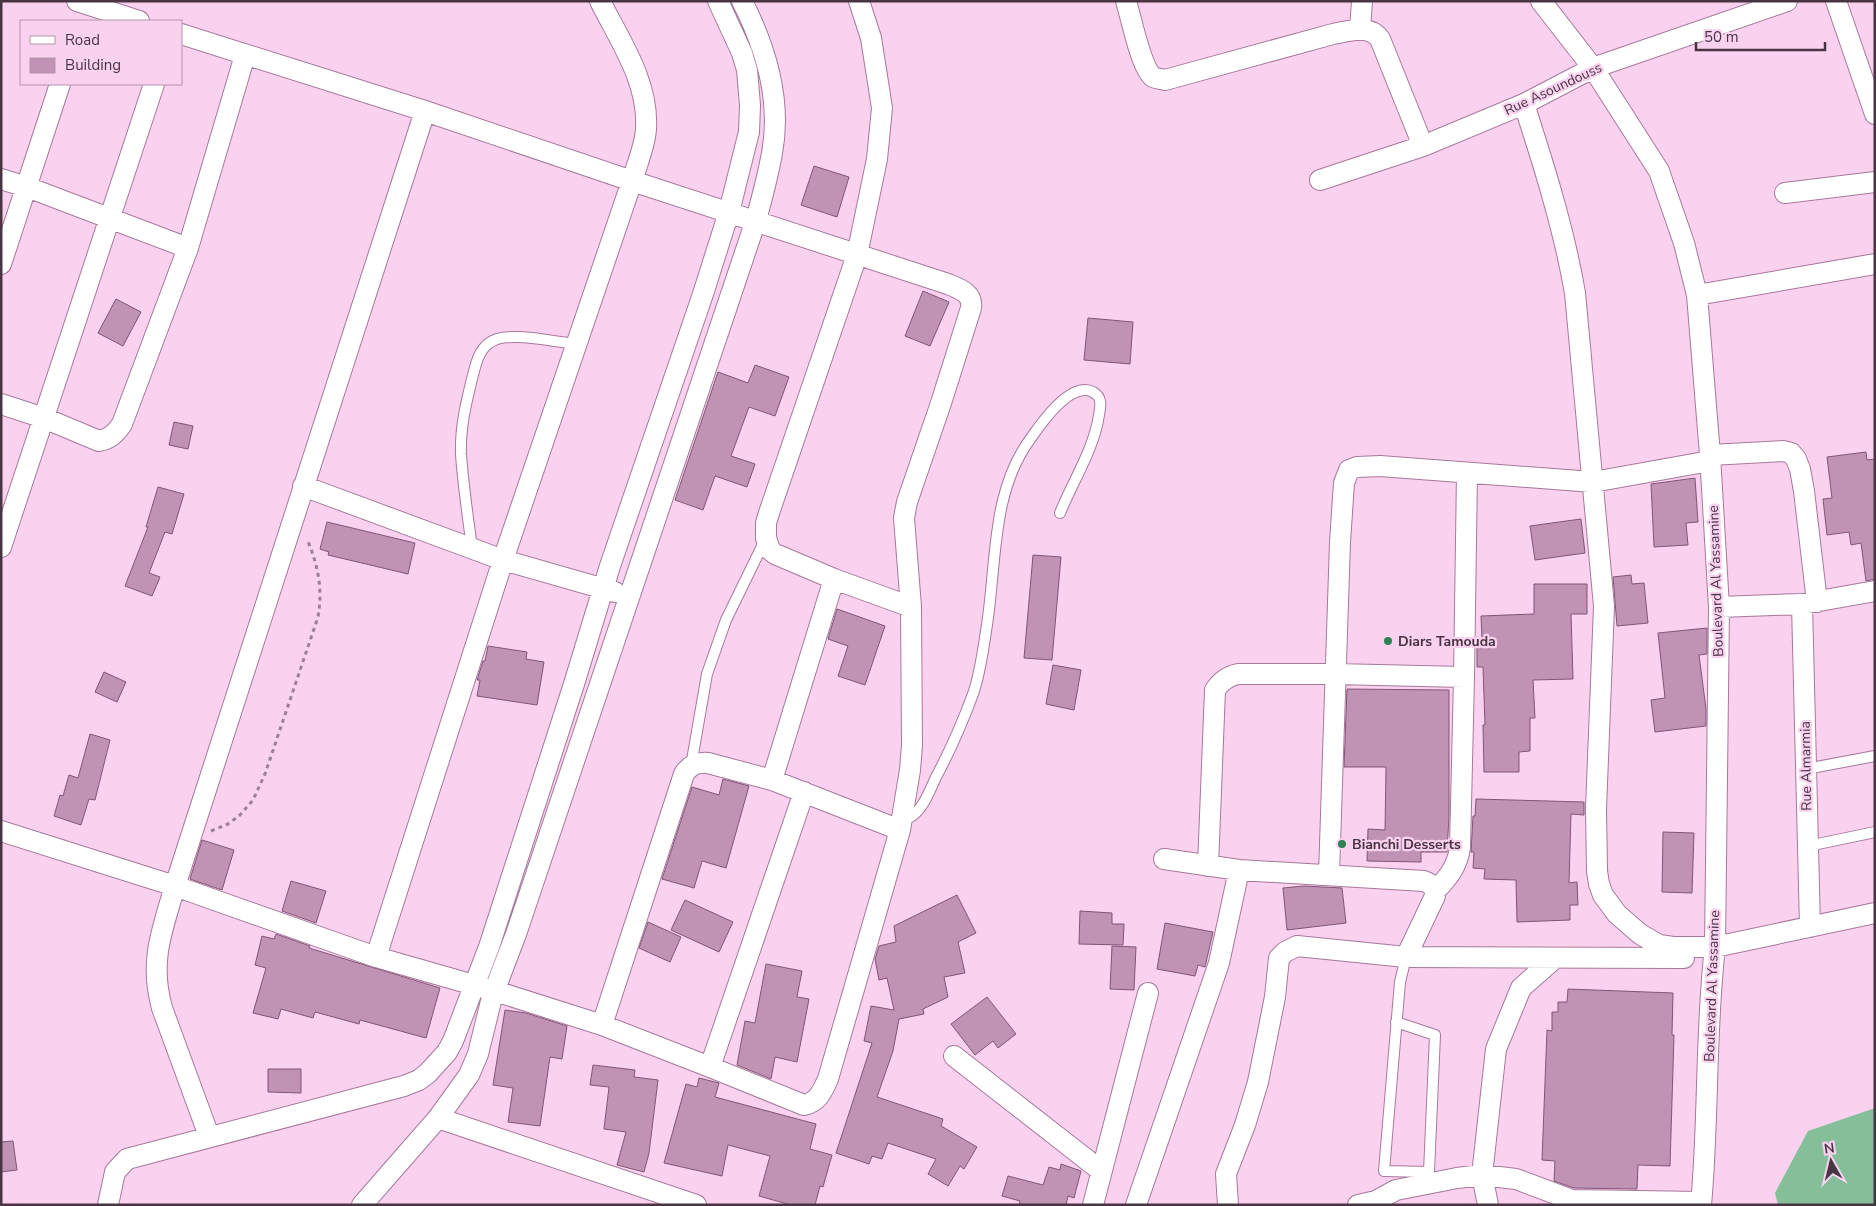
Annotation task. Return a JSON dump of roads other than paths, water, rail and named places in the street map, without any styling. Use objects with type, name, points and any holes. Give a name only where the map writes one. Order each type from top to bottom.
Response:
[{"type":"street","points":[[376,957],[503,560],[645,140],[644,105],[633,65],[600,1]]},
{"type":"street","points":[[108,1205],[115,1172],[127,1159],[404,1086],[419,1080],[428,1073],[447,1052],[453,1041],[489,948],[603,588],[729,212],[749,132],[750,105],[747,70],[742,53],[718,1]]},
{"type":"street","points":[[362,1205],[438,1118],[469,1075],[475,1063],[495,991],[532,888],[756,220],[772,152],[774,98],[762,45],[742,1]]},
{"type":"street","points":[[859,1],[872,38],[882,108],[877,159],[857,255],[769,513],[766,523],[766,538],[770,550],[775,554],[834,579],[911,607]]},
{"type":"street","points":[[1126,1],[1143,60],[1150,74],[1160,79],[1175,77],[1308,40],[1360,30],[1370,31],[1380,39],[1423,146]]},
{"type":"street","points":[[1360,30],[1362,1]]},
{"type":"street","name":"Boulevard Al Yassamine","points":[[1541,1],[1593,68],[1659,171],[1684,243],[1697,295],[1710,458],[1719,607],[1714,953],[1710,1004],[1706,1147],[1701,1203]]},
{"type":"street","name":"Rue Asoundouss","points":[[1320,180],[1423,146],[1524,104],[1593,68],[1787,1]]},
{"type":"street","points":[[1836,1],[1875,114]]},
{"type":"street","points":[[82,7],[135,20]]},
{"type":"street","points":[[1,831],[175,886],[376,957],[495,991],[602,1025],[804,1105],[817,1100],[828,1079],[902,823],[912,746],[911,607],[904,526],[905,511],[971,308],[971,300],[966,293],[948,284],[756,220],[632,181],[425,111],[182,34]]},
{"type":"street","points":[[1,404],[44,418],[99,441],[117,432],[122,424],[188,248],[245,54]]},
{"type":"street","points":[[1,264],[60,85]]},
{"type":"street","points":[[1,547],[154,85]]},
{"type":"street","points":[[1524,104],[1556,208],[1573,278],[1604,606],[1597,782],[1597,871],[1599,884],[1602,895],[1617,914],[1640,934],[1659,944],[1714,953]]},
{"type":"street","points":[[209,1136],[158,993],[155,974],[157,952],[175,886],[425,111]]},
{"type":"street","points":[[1,179],[188,248]]},
{"type":"street","points":[[1785,193],[1875,182]]},
{"type":"street","points":[[1697,295],[1875,264]]},
{"type":"street","name":"Rue Almarmia","points":[[1710,458],[1783,451],[1790,453],[1796,459],[1804,490],[1809,603],[1806,769],[1810,927]]},
{"type":"street","points":[[1329,876],[1340,542],[1344,483],[1349,470],[1357,467],[1380,466],[1592,482],[1710,458]]},
{"type":"street","points":[[1435,891],[1448,878],[1455,867],[1460,848],[1467,473]]},
{"type":"street","points":[[303,486],[503,560],[629,596]]},
{"type":"street","points":[[772,780],[834,579]]},
{"type":"street","points":[[1719,607],[1809,603],[1875,591]]},
{"type":"street","points":[[1208,866],[1215,690],[1229,676],[1238,674],[1335,674],[1464,677]]},
{"type":"street","points":[[602,1025],[684,774],[691,766],[700,762],[708,763],[772,780],[902,823]]},
{"type":"street","points":[[710,1067],[804,792]]},
{"type":"street","points":[[1164,860],[1239,870],[1424,881],[1431,884],[1435,891],[1435,896],[1406,957]]},
{"type":"street","points":[[1136,1205],[1219,963],[1239,870]]},
{"type":"street","points":[[1228,1205],[1226,1174],[1245,1125],[1258,1082],[1275,997],[1279,958],[1285,952],[1297,946],[1406,957],[1555,958],[1714,953],[1810,927],[1875,913]]},
{"type":"street","points":[[1488,1205],[1482,1175],[1496,1049],[1521,988],[1555,958]]},
{"type":"street","points":[[1092,1205],[1148,993]]},
{"type":"street","points":[[954,1056],[1100,1170]]},
{"type":"street","points":[[438,1118],[696,1205]]},
{"type":"street","points":[[1358,1205],[1376,1201],[1396,1190],[1482,1175],[1516,1179],[1572,1200],[1701,1203]]},
{"type":"lane","points":[[472,548],[461,453],[467,398],[477,358],[488,344],[497,339],[527,338],[576,344]]},
{"type":"lane","points":[[902,823],[920,808],[940,770],[973,693],[986,631],[996,542],[1008,479],[1021,451],[1043,421],[1077,390],[1091,391],[1098,395],[1101,400],[1096,432],[1060,513]]},
{"type":"lane","points":[[691,766],[707,674],[726,620],[766,538]]},
{"type":"lane","points":[[1806,769],[1875,756]]},
{"type":"lane","points":[[1808,846],[1875,832]]},
{"type":"lane","points":[[1396,1022],[1434,1035],[1429,1172],[1384,1171],[1396,1022],[1400,982],[1406,957]]},
{"type":"place","name":"Diars Tamouda","points":[[1388,641]]},
{"type":"place","name":"Bianchi Desserts","points":[[1342,844]]}]
